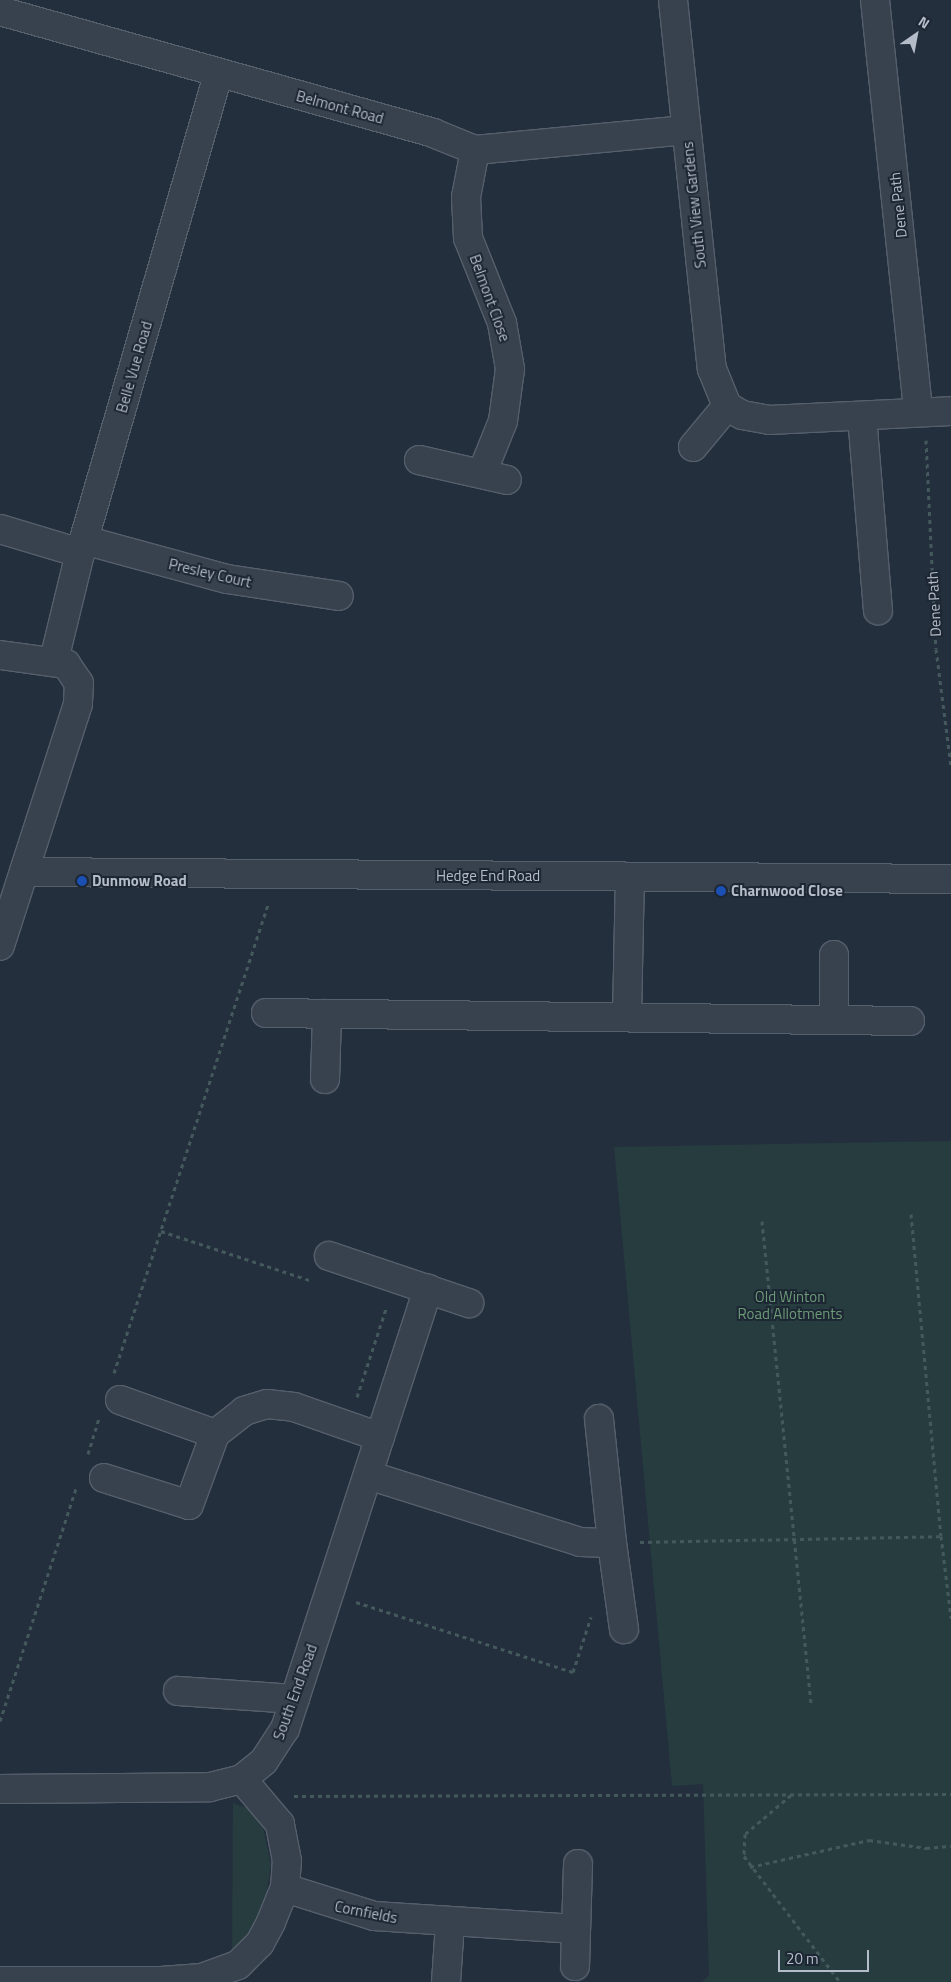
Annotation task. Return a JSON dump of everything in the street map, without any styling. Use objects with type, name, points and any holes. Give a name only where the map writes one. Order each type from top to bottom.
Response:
[{"type":"street","name":"South View Gardens","points":[[673,0],[712,369],[727,406]]},
{"type":"street","name":"Dene Path","points":[[875,0],[931,411]]},
{"type":"street","name":"Belmont Road","points":[[0,11],[218,74],[434,133],[475,150],[686,130]]},
{"type":"street","name":"Belle Vue Road","points":[[54,660],[82,546],[218,74]]},
{"type":"street","name":"Belmont Close","points":[[419,460],[494,476],[510,369],[502,323],[468,238],[466,197],[475,150]]},
{"type":"street","points":[[694,446],[727,406],[742,415],[769,420],[931,411]]},
{"type":"street","points":[[862,416],[878,610]]},
{"type":"street","name":"Presley Court","points":[[0,529],[227,579],[339,596]]},
{"type":"street","points":[[0,656],[54,660],[66,664],[75,674],[79,683],[78,704],[0,946]]},
{"type":"street","name":"Hedge End Road","points":[[24,872],[951,879]]},
{"type":"street","points":[[627,1017],[630,877]]},
{"type":"street","points":[[834,955],[834,1020]]},
{"type":"street","points":[[266,1012],[910,1021]]},
{"type":"street","points":[[325,1079],[327,1014]]},
{"type":"street","points":[[329,1256],[469,1303]]},
{"type":"street","name":"South End Road","points":[[250,1788],[275,1747],[294,1699],[428,1289]]},
{"type":"street","points":[[111,1398],[214,1434]]},
{"type":"street","points":[[104,1478],[189,1504],[214,1434],[244,1411],[267,1404],[294,1407],[380,1437]]},
{"type":"street","points":[[599,1418],[612,1543],[624,1629]]},
{"type":"street","points":[[368,1476],[580,1542],[612,1543]]},
{"type":"street","points":[[178,1691],[294,1699]]},
{"type":"street","points":[[0,1789],[250,1788],[273,1811],[286,1841],[285,1888],[260,1943],[238,1965],[202,1978],[161,1982],[0,1982]]},
{"type":"street","points":[[575,1966],[578,1864]]},
{"type":"street","name":"Cornfields","points":[[285,1888],[374,1916],[450,1923],[576,1929]]},
{"type":"street","points":[[446,1982],[450,1923]]},
{"type":"path","name":"Dene Path","points":[[931,411],[936,650],[951,766]]},
{"type":"path","points":[[86,1457],[111,1398],[161,1231],[277,874]]},
{"type":"path","points":[[911,1214],[941,1536],[951,1618]]},
{"type":"path","points":[[762,1222],[792,1540],[810,1704]]},
{"type":"path","points":[[161,1231],[320,1284]]},
{"type":"path","points":[[348,1426],[387,1306],[379,1304]]},
{"type":"path","points":[[0,1721],[77,1486]]},
{"type":"path","points":[[612,1543],[941,1536]]},
{"type":"path","points":[[329,1593],[573,1672],[591,1617],[624,1629]]},
{"type":"path","points":[[250,1788],[791,1795],[951,1794]]},
{"type":"path","points":[[791,1795],[745,1834],[744,1856],[750,1867],[840,1982]]},
{"type":"path","points":[[750,1867],[869,1840],[926,1848],[951,1846]]},
{"type":"green space","name":"Old Winton Road Allotments","points":[[951,1141],[951,1982],[702,1982],[709,1975],[703,1784],[672,1786],[614,1147]]},
{"type":"green space","points":[[233,1803],[250,1809],[262,1822],[271,1865],[264,1908],[248,1937],[232,1953]]},
{"type":"place","name":"Dunmow Road","points":[[82,881]]},
{"type":"place","name":"Charnwood Close","points":[[721,891]]}]
